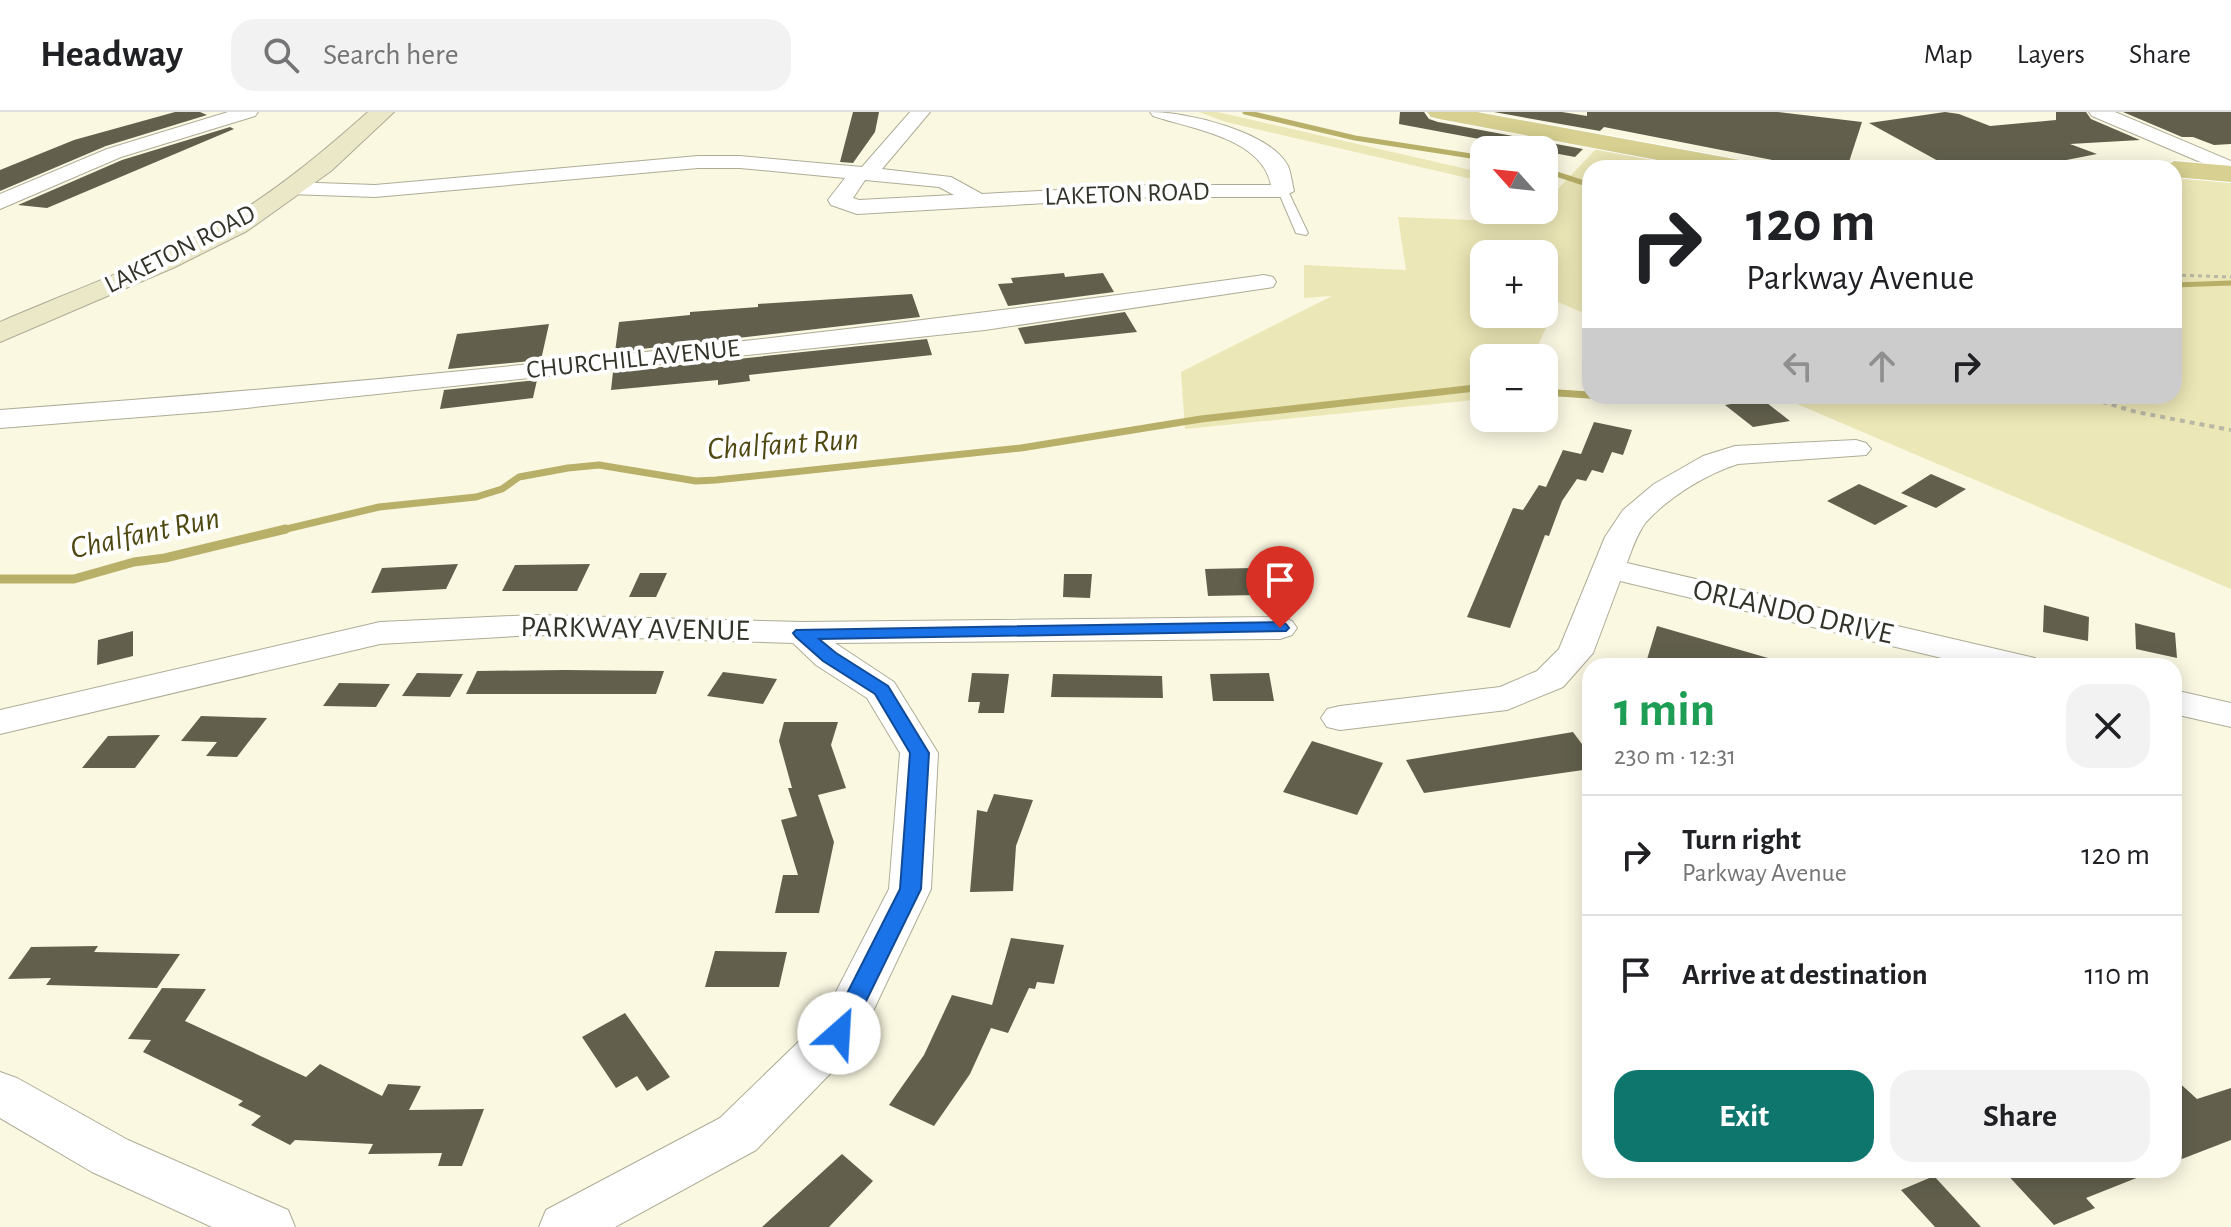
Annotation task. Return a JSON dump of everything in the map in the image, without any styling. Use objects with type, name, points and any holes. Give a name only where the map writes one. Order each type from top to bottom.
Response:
[{"type":"main road","points":[[1439,112],[1697,160]]},
{"type":"main road","points":[[2182,169],[2231,172]]},
{"type":"street","points":[[0,202],[114,153],[248,112]]},
{"type":"street","name":"LAKETON ROAD","points":[[0,333],[165,261],[237,225],[322,166],[382,112]]},
{"type":"street","points":[[863,173],[920,112]]},
{"type":"street","points":[[1160,112],[1246,140],[1278,167],[1283,191]]},
{"type":"street","points":[[2099,112],[2231,172]]},
{"type":"street","points":[[289,188],[375,191],[698,162],[944,181],[967,191],[973,197],[970,202]]},
{"type":"street","name":"LAKETON ROAD","points":[[863,173],[839,200],[842,203],[879,208],[1152,191],[1283,191]]},
{"type":"street","name":"CHURCHILL AVENUE","points":[[0,419],[217,403],[969,324],[1264,282]]},
{"type":"street","points":[[1340,718],[1507,698],[1550,679],[1575,653],[1611,569],[1621,537],[1634,517],[1665,490],[1713,462],[1735,455],[1856,449]]},
{"type":"street","name":"ORLANDO DRIVE","points":[[1611,569],[1988,658]]},
{"type":"street","name":"PARKWAY AVENUE","points":[[0,722],[380,633],[534,625],[802,633],[1280,628]]},
{"type":"street","points":[[565,1227],[738,1134],[839,1033],[910,889],[919,753],[881,690],[829,657],[802,633]]},
{"type":"street","points":[[2182,704],[2231,715]]},
{"type":"street","points":[[0,1093],[110,1156],[269,1227]]},
{"type":"lane","points":[[1283,191],[1302,233]]},
{"type":"path","points":[[2182,275],[2231,277]]},
{"type":"path","points":[[2110,404],[2231,430]]},
{"type":"shaded area","points":[[1199,112],[1217,112],[1470,170],[1470,179],[1226,122]]},
{"type":"shaded area","points":[[1597,148],[1660,160],[1586,160]]},
{"type":"shaded area","points":[[1582,164],[1582,312],[1558,302],[1558,240],[1470,240],[1470,328],[1546,328],[1538,344],[1470,344],[1470,400],[1185,429],[1181,372],[1332,296],[1304,298],[1304,265],[1406,270],[1398,217],[1470,220],[1470,224],[1558,224],[1558,189]]},
{"type":"shaded area","points":[[2182,176],[2231,179],[2231,589],[1797,404],[2182,404]]},
{"type":"building","points":[[175,112],[207,115],[106,146],[0,191],[0,170],[74,140]]},
{"type":"building","points":[[853,112],[879,112],[875,132],[853,163],[840,162]]},
{"type":"building","points":[[1400,112],[1424,112],[1429,119],[1438,122],[1513,136],[1470,137],[1399,124]]},
{"type":"building","points":[[1494,112],[1562,112],[1587,116],[1587,112],[1777,112],[1862,122],[1850,160],[1772,160],[1604,127],[1600,131]]},
{"type":"building","points":[[1945,112],[1990,126],[2056,120],[2056,112],[2086,112],[2091,119],[2140,140],[2070,144],[2097,154],[2067,160],[1936,160],[1869,123]]},
{"type":"building","points":[[2123,112],[2231,112],[2231,144],[2214,145],[2193,137],[2182,137]]},
{"type":"building","points":[[230,127],[234,129],[47,208],[18,205],[122,160]]},
{"type":"building","points":[[1558,144],[1583,149],[1575,157],[1558,154]]},
{"type":"building","points":[[1064,273],[1065,277],[1103,273],[1114,292],[1008,306],[998,284],[1013,283],[1011,278]]},
{"type":"building","points":[[912,294],[920,317],[615,352],[619,322],[758,307],[758,304]]},
{"type":"building","points":[[1125,312],[1137,332],[1025,344],[1018,328]]},
{"type":"building","points":[[549,324],[541,360],[448,369],[457,334]]},
{"type":"building","points":[[927,339],[932,355],[749,375],[750,381],[718,385],[718,380],[611,390],[613,372]]},
{"type":"building","points":[[537,380],[533,398],[440,409],[444,390]]},
{"type":"building","points":[[1768,404],[1790,421],[1753,427],[1725,405]]},
{"type":"building","points":[[1594,422],[1632,430],[1623,455],[1612,452],[1603,473],[1592,470],[1586,481],[1577,479],[1562,501],[1549,536],[1545,535],[1510,628],[1467,617],[1513,508],[1523,510],[1539,485],[1546,487],[1563,450],[1581,454]]},
{"type":"building","points":[[1931,474],[1966,489],[1936,508],[1901,493]]},
{"type":"building","points":[[1859,484],[1908,506],[1875,525],[1827,501]]},
{"type":"building","points":[[458,564],[446,589],[371,593],[382,568]]},
{"type":"building","points":[[590,564],[577,591],[502,591],[515,565]]},
{"type":"building","points":[[1253,568],[1257,595],[1208,596],[1205,569]]},
{"type":"building","points":[[640,573],[667,573],[656,597],[629,597]]},
{"type":"building","points":[[1064,574],[1092,574],[1090,598],[1063,597]]},
{"type":"building","points":[[2044,605],[2089,617],[2088,641],[2043,632]]},
{"type":"building","points":[[2135,623],[2175,633],[2177,658],[2136,649]]},
{"type":"building","points":[[1657,626],[1768,658],[1647,658]]},
{"type":"building","points":[[133,631],[133,656],[97,665],[98,640]]},
{"type":"building","points":[[477,671],[664,671],[656,694],[466,694]]},
{"type":"building","points":[[723,672],[777,679],[763,704],[707,696]]},
{"type":"building","points":[[417,673],[463,674],[450,697],[402,696]]},
{"type":"building","points":[[972,673],[1009,674],[1004,713],[978,713],[980,702],[968,702]]},
{"type":"building","points":[[1269,673],[1274,701],[1213,701],[1210,674]]},
{"type":"building","points":[[1053,674],[1162,676],[1163,698],[1051,697]]},
{"type":"building","points":[[339,683],[390,684],[376,707],[323,706]]},
{"type":"building","points":[[201,716],[267,718],[237,757],[206,756],[217,742],[181,741]]},
{"type":"building","points":[[784,722],[838,722],[831,745],[846,788],[818,795],[834,842],[819,913],[775,913],[783,875],[798,875],[781,820],[797,816],[779,741]]},
{"type":"building","points":[[1573,732],[1582,744],[1582,770],[1424,793],[1406,760]]},
{"type":"building","points":[[160,735],[135,768],[82,768],[108,736]]},
{"type":"building","points":[[1312,741],[1383,763],[1357,815],[1283,792]]},
{"type":"building","points":[[994,794],[1033,800],[1016,846],[1013,891],[970,892],[977,810],[987,812]]},
{"type":"building","points":[[1011,938],[1064,945],[1054,984],[1037,982],[1035,989],[1029,988],[1008,1033],[991,1028],[970,1074],[934,1126],[889,1105],[924,1055],[952,995],[992,1005]]},
{"type":"building","points":[[98,946],[94,952],[180,954],[157,988],[46,985],[51,978],[8,979],[31,947]]},
{"type":"building","points":[[715,951],[787,952],[779,987],[705,987]]},
{"type":"building","points":[[162,988],[206,989],[185,1021],[306,1077],[320,1064],[382,1096],[388,1084],[421,1086],[409,1110],[484,1109],[462,1166],[438,1166],[442,1153],[368,1154],[373,1144],[295,1140],[290,1145],[251,1125],[261,1116],[238,1105],[243,1101],[143,1052],[151,1040],[128,1039]]},
{"type":"building","points":[[625,1013],[670,1077],[647,1091],[637,1076],[616,1088],[582,1037]]},
{"type":"building","points":[[2182,1085],[2197,1099],[2231,1088],[2231,1140],[2182,1159]]},
{"type":"building","points":[[842,1154],[873,1181],[829,1227],[762,1227]]},
{"type":"building","points":[[1936,1178],[1981,1227],[1935,1227],[1901,1190]]},
{"type":"building","points":[[2010,1178],[2136,1178],[2086,1198],[2095,1208],[2054,1225]]},
{"type":"waterway","points":[[1245,112],[1355,138],[1470,156]]},
{"type":"waterway","points":[[1558,175],[1582,182]]},
{"type":"waterway","name":"Chalfant Run","points":[[2182,285],[2231,283]]},
{"type":"waterway","name":"Chalfant Run","points":[[278,531],[379,507],[476,497],[502,489],[519,477],[568,468],[599,465],[696,481],[716,480],[1021,448],[1201,419],[1470,389]]},
{"type":"waterway","name":"Chalfant Run","points":[[1558,393],[1582,395]]},
{"type":"waterway","name":"Chalfant Run","points":[[0,579],[74,579],[134,562],[165,558],[286,529]]},
{"type":"route","points":[[839,1033],[910,889],[919,753],[881,690],[829,657],[802,633],[1280,628]]}]
